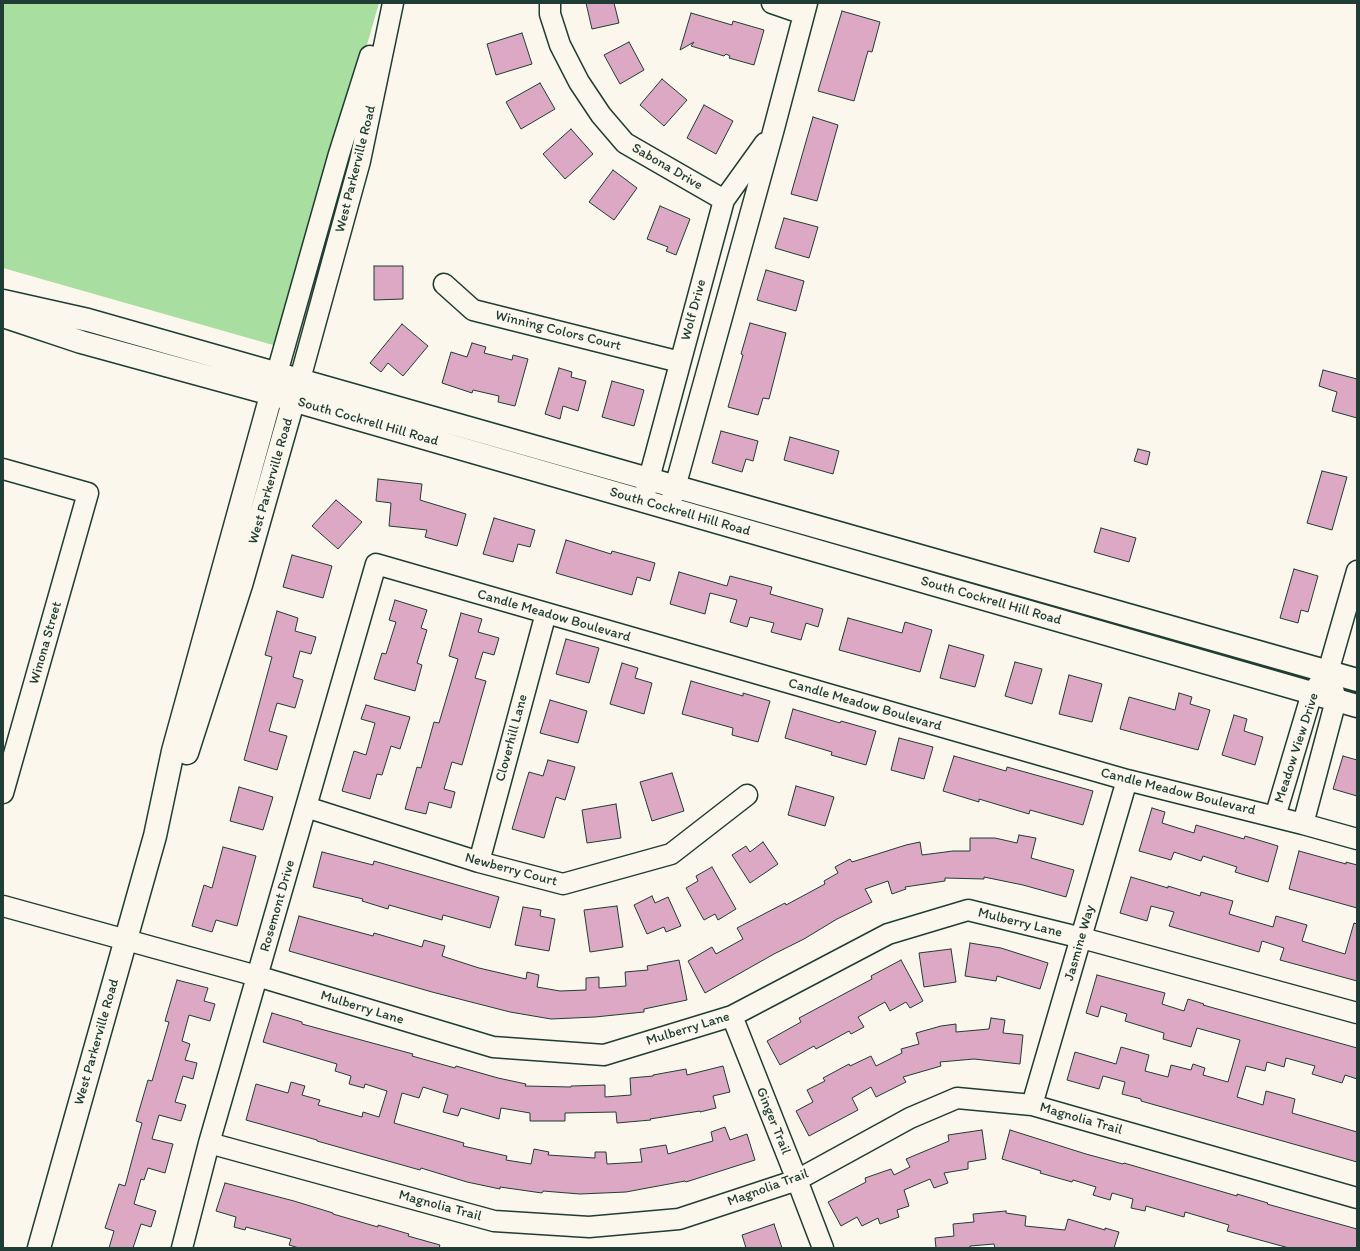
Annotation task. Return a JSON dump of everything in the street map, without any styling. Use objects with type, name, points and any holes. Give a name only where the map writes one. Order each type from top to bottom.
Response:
[{"type":"main road","name":"South Cockrell Hill Road","points":[[3,301],[88,320],[300,379],[1357,680]]},
{"type":"main road","name":"South Cockrell Hill Road","points":[[3,316],[81,342],[271,394],[1357,706]]},
{"type":"main road","name":"West Parkerville Road","points":[[38,1248],[155,836],[173,751],[277,373]]},
{"type":"main road","name":"West Parkerville Road","points":[[155,836],[186,755],[239,592],[300,379]]},
{"type":"main road","points":[[967,594],[974,571]]},
{"type":"street","name":"West Parkerville Road","points":[[277,373],[339,154],[388,3]]},
{"type":"street","name":"West Parkerville Road","points":[[300,379],[360,161],[393,3]]},
{"type":"street","name":"Sabona Drive","points":[[550,3],[550,14],[560,45],[578,82],[601,115],[625,143],[724,200]]},
{"type":"street","points":[[772,3],[805,8]]},
{"type":"street","name":"Wolf Drive","points":[[669,509],[773,132],[805,8]]},
{"type":"street","name":"Wolf Drive","points":[[643,501],[724,200],[773,132]]},
{"type":"street","name":"Winning Colors Court","points":[[444,284],[473,310],[680,362]]},
{"type":"street","name":"Winona Street","points":[[3,469],[88,493],[3,793]]},
{"type":"street","name":"Candle Meadow Boulevard","points":[[376,564],[1128,780],[1357,839]]},
{"type":"street","name":"Rosemont Drive","points":[[182,1248],[209,1143],[376,564]]},
{"type":"street","points":[[1328,672],[1357,571]]},
{"type":"street","name":"Cloverhill Lane","points":[[479,862],[546,613]]},
{"type":"street","name":"Meadow View Drive","points":[[1275,817],[1312,693],[1328,672]]},
{"type":"street","name":"Meadow View Drive","points":[[1303,824],[1336,700],[1328,672]]},
{"type":"street","name":"Jasmine Way","points":[[1032,1105],[1128,780]]},
{"type":"street","name":"Newberry Court","points":[[306,807],[479,862],[564,884],[670,854],[746,796]]},
{"type":"street","name":"Mulberry Lane","points":[[3,906],[257,976],[493,1047],[604,1055],[732,1016],[888,934],[968,910],[1082,938],[1357,1013]]},
{"type":"street","name":"Ginger Trail","points":[[732,1016],[823,1248]]},
{"type":"street","name":"Magnolia Trail","points":[[209,1143],[494,1221],[588,1227],[679,1219],[797,1180],[910,1118],[956,1098],[1032,1105],[1357,1198]]},
{"type":"green space","points":[[3,3],[379,3],[280,347],[3,268]]},
{"type":"building","points":[[586,3],[614,3],[619,23],[592,29]]},
{"type":"building","points":[[842,11],[880,22],[872,52],[868,51],[854,101],[818,91]]},
{"type":"building","points":[[691,13],[732,25],[733,21],[764,30],[754,65],[729,58],[730,56],[726,54],[724,56],[691,46],[694,42],[680,50]]},
{"type":"building","points":[[522,33],[532,64],[496,75],[487,44]]},
{"type":"building","points":[[629,42],[644,70],[620,84],[604,55]]},
{"type":"building","points":[[662,79],[687,100],[664,126],[640,105]]},
{"type":"building","points":[[540,83],[555,109],[521,129],[506,102]]},
{"type":"building","points":[[704,105],[733,121],[716,154],[687,138]]},
{"type":"building","points":[[813,117],[838,125],[817,201],[791,194]]},
{"type":"building","points":[[571,129],[593,154],[565,179],[543,154]]},
{"type":"building","points":[[613,170],[637,188],[614,220],[589,202]]},
{"type":"building","points":[[660,206],[690,219],[676,255],[666,251],[668,247],[647,239]]},
{"type":"building","points":[[784,218],[818,227],[809,258],[775,248]]},
{"type":"building","points":[[374,266],[403,266],[403,299],[374,300]]},
{"type":"building","points":[[766,270],[804,281],[796,311],[757,300]]},
{"type":"building","points":[[750,323],[786,333],[769,399],[763,398],[758,415],[728,407],[743,355],[741,354]]},
{"type":"building","points":[[402,324],[428,346],[403,376],[388,363],[381,372],[370,363]]},
{"type":"building","points":[[472,343],[486,347],[484,353],[512,360],[513,355],[528,359],[515,406],[498,402],[499,396],[473,390],[472,393],[442,383],[451,352],[467,357]]},
{"type":"building","points":[[559,368],[572,372],[571,377],[586,381],[578,411],[563,406],[560,419],[545,414]]},
{"type":"building","points":[[1323,370],[1357,379],[1357,418],[1332,411],[1337,392],[1319,386]]},
{"type":"building","points":[[612,381],[644,390],[634,426],[602,417]]},
{"type":"building","points":[[721,431],[758,441],[753,461],[746,459],[742,472],[712,463]]},
{"type":"building","points":[[790,437],[839,451],[833,474],[784,460]]},
{"type":"building","points":[[1138,449],[1150,452],[1147,465],[1134,461]]},
{"type":"building","points":[[1322,471],[1347,477],[1332,530],[1307,523]]},
{"type":"building","points":[[378,479],[422,484],[420,500],[466,514],[457,546],[425,537],[427,530],[389,526],[391,503],[376,501]]},
{"type":"building","points":[[336,500],[362,522],[338,549],[312,526]]},
{"type":"building","points":[[494,518],[535,530],[530,547],[518,544],[513,562],[483,554]]},
{"type":"building","points":[[1101,528],[1136,538],[1129,562],[1094,552]]},
{"type":"building","points":[[566,540],[611,554],[612,551],[655,563],[650,581],[637,577],[632,595],[556,573]]},
{"type":"building","points":[[292,555],[332,566],[323,598],[283,587]]},
{"type":"building","points":[[1294,569],[1318,576],[1308,612],[1301,610],[1298,623],[1280,618]]},
{"type":"building","points":[[679,572],[727,586],[730,576],[772,587],[770,594],[823,609],[818,627],[806,623],[801,640],[771,632],[774,623],[750,617],[747,627],[730,622],[737,600],[710,593],[705,614],[670,604]]},
{"type":"building","points":[[395,600],[427,610],[421,628],[427,630],[417,663],[422,665],[415,691],[374,679],[382,653],[386,654],[396,622],[389,620]]},
{"type":"building","points":[[277,611],[298,618],[295,631],[316,637],[311,654],[300,651],[293,677],[303,680],[295,708],[277,703],[269,731],[287,736],[277,770],[244,760],[272,657],[265,655]]},
{"type":"building","points":[[461,613],[482,619],[478,632],[499,638],[494,655],[483,652],[475,678],[486,681],[462,765],[452,762],[444,789],[455,792],[451,808],[429,802],[426,814],[405,809],[417,767],[421,768],[434,722],[439,723],[458,659],[449,656]]},
{"type":"building","points":[[848,618],[902,633],[905,622],[932,630],[920,672],[839,650]]},
{"type":"building","points":[[566,639],[599,648],[589,683],[556,674]]},
{"type":"building","points":[[949,645],[984,655],[975,687],[940,678]]},
{"type":"building","points":[[1015,662],[1042,669],[1032,704],[1005,696]]},
{"type":"building","points":[[622,663],[638,668],[635,678],[652,683],[644,714],[610,704]]},
{"type":"building","points":[[1069,675],[1102,684],[1092,722],[1059,714]]},
{"type":"building","points":[[691,681],[743,696],[743,693],[770,701],[758,742],[732,735],[733,728],[682,714]]},
{"type":"building","points":[[1179,693],[1192,697],[1190,704],[1210,710],[1198,750],[1120,729],[1129,697],[1175,710]]},
{"type":"building","points":[[550,700],[587,711],[578,743],[540,733]]},
{"type":"building","points":[[366,705],[410,717],[400,749],[391,746],[382,775],[377,774],[370,799],[342,791],[354,751],[366,755],[375,723],[361,719]]},
{"type":"building","points":[[793,709],[840,723],[841,721],[876,731],[866,765],[831,755],[832,752],[785,738]]},
{"type":"building","points":[[1234,715],[1247,719],[1244,731],[1263,737],[1255,765],[1222,755]]},
{"type":"building","points":[[899,738],[933,747],[924,779],[891,770]]},
{"type":"building","points":[[954,756],[1006,771],[1007,767],[1093,791],[1083,825],[1030,810],[1029,814],[979,799],[979,802],[943,791]]},
{"type":"building","points":[[1343,756],[1357,760],[1357,796],[1333,789]]},
{"type":"building","points":[[548,760],[575,767],[565,800],[556,797],[544,838],[512,829],[529,772],[543,776]]},
{"type":"building","points":[[672,773],[684,811],[652,821],[640,782]]},
{"type":"building","points":[[796,786],[834,797],[825,826],[788,815]]},
{"type":"building","points":[[239,787],[273,797],[263,830],[230,821]]},
{"type":"building","points":[[616,804],[621,838],[587,843],[582,810]]},
{"type":"building","points":[[1152,808],[1165,812],[1162,823],[1194,833],[1196,825],[1244,839],[1245,836],[1278,846],[1268,882],[1235,872],[1237,867],[1203,856],[1201,861],[1174,852],[1171,860],[1139,851]]},
{"type":"building","points":[[1019,835],[1036,838],[1031,858],[1074,870],[1066,897],[1023,885],[984,877],[984,879],[945,878],[945,881],[905,887],[906,889],[892,894],[888,881],[865,889],[872,902],[837,919],[804,939],[705,993],[688,961],[712,947],[716,954],[743,939],[737,928],[785,903],[786,905],[825,884],[824,881],[838,873],[835,867],[850,859],[852,862],[920,842],[922,855],[953,851],[970,851],[970,838],[995,838],[1017,843]]},
{"type":"building","points":[[763,842],[778,864],[750,883],[732,855],[746,846],[750,852]]},
{"type":"building","points":[[223,847],[256,856],[237,926],[216,920],[212,932],[192,926],[204,885],[212,888]]},
{"type":"building","points":[[1299,851],[1346,864],[1346,862],[1357,865],[1357,908],[1289,889]]},
{"type":"building","points":[[322,852],[373,865],[374,861],[499,897],[490,928],[443,915],[442,920],[389,905],[388,909],[362,901],[363,899],[313,887]]},
{"type":"building","points":[[712,867],[736,909],[718,920],[715,914],[704,920],[686,888],[698,881],[696,876]]},
{"type":"building","points":[[1131,877],[1200,896],[1201,892],[1233,901],[1229,914],[1273,927],[1276,916],[1307,925],[1302,941],[1345,954],[1354,923],[1357,924],[1357,981],[1280,960],[1284,948],[1262,941],[1259,952],[1169,926],[1174,912],[1151,906],[1147,921],[1120,913]]},
{"type":"building","points":[[652,896],[655,903],[668,897],[681,926],[666,932],[664,927],[647,934],[634,905]]},
{"type":"building","points":[[617,906],[623,947],[590,952],[584,910]]},
{"type":"building","points":[[523,907],[541,910],[540,916],[555,919],[549,951],[515,945]]},
{"type":"building","points":[[299,916],[373,936],[374,933],[422,947],[424,940],[445,946],[442,956],[479,968],[526,979],[527,972],[539,975],[537,987],[560,991],[586,990],[586,978],[599,977],[599,988],[626,986],[625,972],[648,970],[647,966],[679,960],[687,1000],[644,1009],[644,1012],[595,1017],[551,1019],[510,1012],[432,992],[289,951]]},
{"type":"building","points":[[970,943],[1001,948],[1048,963],[1040,989],[997,976],[996,981],[965,976]]},
{"type":"building","points":[[951,949],[956,982],[924,987],[919,953]]},
{"type":"building","points":[[901,960],[923,1001],[910,1008],[906,1002],[890,1011],[885,1002],[858,1017],[864,1027],[851,1034],[849,1031],[816,1049],[814,1046],[780,1065],[767,1041],[801,1022],[799,1018],[872,979],[871,976]]},
{"type":"building","points":[[1097,975],[1165,993],[1162,1004],[1184,1011],[1188,999],[1204,1004],[1203,1005],[1357,1048],[1357,1079],[1345,1075],[1342,1083],[1312,1074],[1315,1066],[1286,1058],[1284,1067],[1267,1062],[1265,1071],[1246,1066],[1237,1097],[1263,1105],[1266,1091],[1295,1099],[1292,1113],[1357,1132],[1357,1162],[1141,1101],[1141,1099],[1122,1094],[1125,1082],[1103,1076],[1099,1089],[1067,1080],[1075,1052],[1116,1064],[1121,1047],[1149,1055],[1145,1071],[1168,1077],[1171,1065],[1191,1070],[1193,1064],[1205,1068],[1203,1075],[1228,1082],[1240,1040],[1197,1028],[1191,1047],[1163,1039],[1164,1033],[1125,1021],[1127,1014],[1101,1006],[1098,1017],[1086,1013]]},
{"type":"building","points":[[177,980],[208,988],[204,1001],[215,1004],[210,1021],[189,1015],[182,1041],[190,1044],[185,1060],[197,1063],[193,1079],[183,1076],[175,1102],[186,1105],[181,1121],[159,1115],[152,1139],[173,1144],[165,1173],[148,1168],[144,1180],[141,1179],[134,1204],[156,1211],[151,1227],[141,1224],[133,1248],[109,1248],[114,1231],[105,1228],[119,1184],[125,1186],[142,1123],[136,1121],[148,1080],[152,1081],[169,1022],[165,1021]]},
{"type":"building","points":[[272,1013],[302,1022],[302,1024],[413,1054],[412,1056],[455,1068],[456,1066],[526,1084],[525,1086],[571,1087],[605,1085],[605,1097],[631,1095],[630,1078],[653,1076],[686,1069],[687,1075],[723,1066],[730,1092],[713,1096],[716,1108],[700,1112],[650,1119],[651,1120],[617,1123],[616,1112],[565,1113],[565,1121],[530,1121],[530,1113],[501,1108],[499,1119],[461,1108],[458,1116],[443,1112],[448,1095],[423,1087],[419,1098],[402,1093],[394,1123],[464,1143],[463,1146],[507,1156],[506,1160],[531,1164],[534,1149],[549,1152],[548,1155],[595,1158],[595,1152],[606,1152],[607,1164],[642,1162],[640,1149],[666,1145],[668,1154],[713,1141],[711,1132],[725,1127],[730,1140],[747,1134],[755,1160],[686,1182],[626,1192],[580,1194],[543,1191],[542,1193],[500,1187],[500,1189],[467,1182],[246,1120],[256,1084],[288,1093],[291,1082],[305,1086],[302,1095],[320,1100],[318,1105],[362,1117],[363,1112],[379,1117],[387,1091],[365,1084],[364,1088],[349,1084],[351,1076],[335,1071],[337,1064],[263,1042]]},
{"type":"building","points":[[991,1018],[1005,1020],[1003,1033],[1023,1035],[1020,1064],[974,1059],[940,1062],[941,1066],[903,1077],[906,1082],[876,1097],[871,1087],[852,1098],[858,1110],[809,1136],[796,1111],[813,1102],[807,1090],[825,1081],[823,1078],[849,1064],[850,1066],[871,1056],[876,1066],[902,1053],[901,1049],[919,1044],[916,1033],[941,1026],[956,1024],[956,1032],[989,1029]]},
{"type":"building","points":[[982,1130],[986,1159],[968,1162],[968,1169],[944,1173],[948,1183],[934,1188],[930,1179],[904,1190],[909,1206],[897,1210],[899,1217],[880,1224],[878,1218],[862,1226],[857,1217],[841,1226],[828,1202],[866,1182],[865,1178],[891,1169],[894,1175],[910,1167],[906,1159],[949,1141],[948,1135]]},
{"type":"building","points":[[1010,1130],[1086,1154],[1123,1164],[1124,1163],[1237,1196],[1237,1194],[1357,1229],[1357,1248],[1289,1248],[1227,1231],[1229,1225],[1185,1212],[1184,1217],[1146,1206],[1145,1211],[1131,1208],[1133,1199],[1112,1193],[1110,1200],[1093,1195],[1096,1187],[1073,1180],[1072,1182],[1040,1173],[1041,1171],[1002,1159]]},
{"type":"building","points":[[225,1183],[294,1201],[378,1227],[378,1225],[409,1234],[408,1236],[440,1245],[439,1248],[299,1248],[289,1245],[291,1239],[246,1227],[245,1230],[234,1227],[236,1217],[216,1211]]},
{"type":"building","points":[[1006,1211],[1006,1213],[1026,1216],[1025,1226],[1065,1230],[1068,1219],[1105,1230],[1105,1228],[1119,1232],[1114,1248],[995,1248],[994,1244],[970,1246],[970,1248],[936,1248],[935,1238],[954,1236],[953,1224],[974,1222],[973,1214]]},
{"type":"building","points":[[774,1224],[782,1248],[746,1248],[742,1235]]}]
